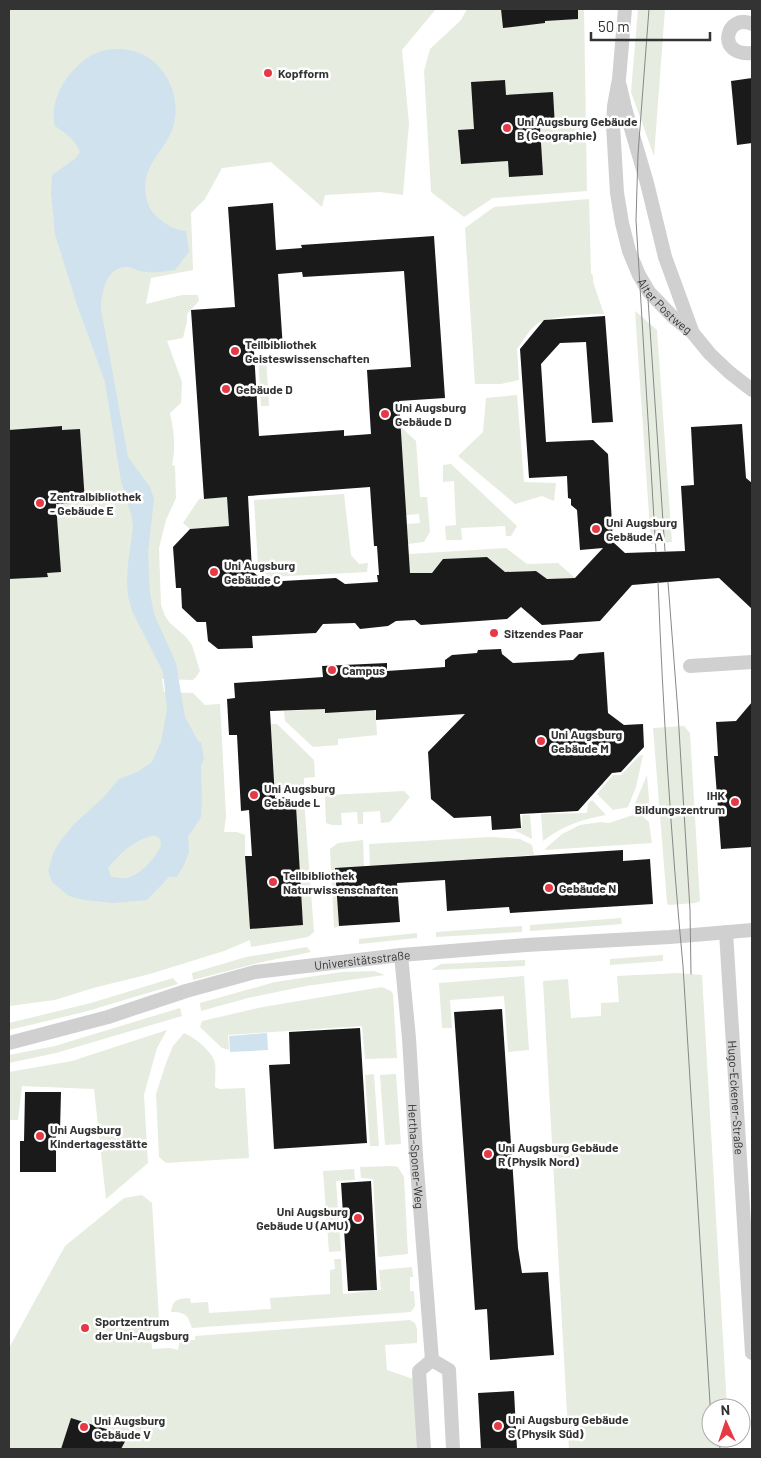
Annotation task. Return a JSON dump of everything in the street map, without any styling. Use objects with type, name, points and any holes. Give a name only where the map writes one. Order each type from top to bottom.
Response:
[{"type":"street","name":"Alter Postweg","points":[[624,9],[619,79],[614,106],[613,126],[615,170],[620,213],[629,251],[639,275],[649,292],[673,317],[692,332]]},
{"type":"street","points":[[752,24],[747,22],[738,23],[730,29],[728,39],[732,48],[736,51],[741,53],[752,52]]},
{"type":"street","name":"Alter Postweg","points":[[619,79],[665,257],[692,332]]},
{"type":"street","points":[[692,332],[710,354],[752,390]]},
{"type":"street","points":[[690,666],[752,662]]},
{"type":"street","name":"Universitätsstraße","points":[[9,1043],[108,1017],[186,991],[255,972],[401,955],[752,930]]},
{"type":"street","name":"Hugo-Eckener-Straße","points":[[726,932],[749,1250],[752,1353]]},
{"type":"street","name":"Hertha-Sponer-Weg","points":[[401,955],[409,1038],[416,1165],[432,1360]]},
{"type":"street","points":[[424,1449],[418,1371],[432,1360],[449,1370],[453,1449]]},
{"type":"shaded area","points":[[9,9],[436,9],[402,50],[409,123],[403,195],[380,192],[325,195],[322,207],[271,162],[222,168],[205,199],[191,213],[193,270],[151,278],[146,304],[182,295],[198,295],[199,301],[187,314],[183,338],[167,341],[182,382],[181,403],[170,413],[174,439],[172,465],[175,466],[176,498],[166,520],[159,548],[161,605],[170,623],[192,645],[200,671],[193,680],[162,679],[164,692],[193,693],[205,705],[220,704],[226,816],[224,832],[237,832],[245,835],[250,929],[303,925],[295,800],[304,800],[314,932],[308,937],[251,947],[250,940],[224,951],[150,974],[93,988],[55,1000],[9,1006]]},
{"type":"shaded area","points":[[467,9],[584,9],[587,191],[493,198],[464,217],[431,192],[424,71],[430,49],[461,20]]},
{"type":"shaded area","points":[[638,9],[665,9],[654,156],[631,92]]},
{"type":"shaded area","points":[[589,199],[591,273],[604,314],[559,317],[542,321],[529,332],[517,349],[519,380],[501,384],[475,384],[465,228],[494,207]]},
{"type":"shaded area","points":[[635,311],[657,330],[672,542],[651,544]]},
{"type":"shaded area","points":[[258,355],[266,355],[269,406],[261,406]]},
{"type":"shaded area","points":[[517,395],[524,482],[556,483],[554,501],[542,496],[515,504],[458,456],[483,432],[486,398]]},
{"type":"shaded area","points":[[400,426],[416,441],[420,497],[427,497],[430,532],[424,542],[408,544],[407,524],[420,523],[419,514],[406,515]]},
{"type":"shaded area","points":[[451,464],[517,526],[511,536],[506,536],[505,526],[461,528],[462,540],[446,540],[445,526],[456,525],[454,481],[443,482],[443,465]]},
{"type":"shaded area","points":[[344,494],[351,555],[359,564],[368,563],[367,572],[269,577],[258,566],[254,500]]},
{"type":"shaded area","points":[[227,497],[229,526],[190,529],[183,523],[199,499]]},
{"type":"shaded area","points":[[506,548],[527,564],[558,563],[575,578],[543,579],[532,571],[520,572],[512,578],[487,557],[443,559],[432,573],[410,573],[409,554]]},
{"type":"shaded area","points":[[375,705],[377,735],[338,739],[338,745],[313,747],[285,721],[284,711],[310,710],[310,708],[325,706],[325,712]]},
{"type":"shaded area","points":[[271,724],[277,724],[314,760],[315,777],[304,778],[304,790],[275,792]]},
{"type":"shaded area","points":[[684,726],[690,733],[700,901],[669,905],[667,903],[653,728]]},
{"type":"shaded area","points":[[643,755],[636,787],[628,807],[613,810],[597,794],[613,775],[621,775],[639,756]]},
{"type":"shaded area","points":[[647,775],[650,812],[634,806]]},
{"type":"shaded area","points":[[404,791],[410,797],[390,822],[381,823],[380,811],[363,812],[363,824],[358,824],[357,812],[341,813],[342,825],[326,823],[325,797],[331,795]]},
{"type":"shaded area","points":[[592,800],[606,815],[573,824],[557,831],[543,841],[541,814],[587,813],[588,803]]},
{"type":"shaded area","points":[[522,815],[530,815],[532,839],[514,830],[522,826]]},
{"type":"shaded area","points":[[633,815],[642,816],[649,822],[652,843],[545,850],[562,834],[580,825],[601,822],[609,823]]},
{"type":"shaded area","points":[[490,837],[520,839],[532,845],[534,855],[370,866],[369,844]]},
{"type":"shaded area","points":[[363,840],[364,867],[335,869],[339,926],[334,928],[330,849],[338,843]]},
{"type":"shaded area","points":[[621,918],[622,924],[530,931],[530,925]]},
{"type":"shaded area","points":[[522,926],[522,932],[436,937],[436,932]]},
{"type":"shaded area","points":[[417,933],[417,938],[359,944],[359,939]]},
{"type":"shaded area","points":[[307,947],[311,952],[262,962],[193,980],[192,973],[246,957]]},
{"type":"shaded area","points":[[663,955],[663,961],[610,965],[610,959]]},
{"type":"shaded area","points":[[525,960],[525,966],[431,970],[441,964]]},
{"type":"shaded area","points":[[374,971],[385,975],[306,986],[248,998],[201,1011],[200,1003],[275,982],[342,972]]},
{"type":"shaded area","points":[[678,973],[702,975],[726,1398],[701,1398],[701,1448],[729,1449],[569,1449],[543,981],[568,979],[571,1018],[601,1016],[601,1003],[619,1002],[617,976]]},
{"type":"shaded area","points":[[524,976],[529,1050],[508,1052],[504,996],[450,1000],[452,1028],[442,1028],[439,983]]},
{"type":"shaded area","points":[[173,978],[178,984],[84,1012],[9,1030],[9,1023],[91,1003]]},
{"type":"shaded area","points":[[382,987],[393,994],[397,1058],[365,1059],[362,1026],[228,1035],[229,1050],[222,1048],[200,1027],[202,1021],[263,1007]]},
{"type":"shaded area","points":[[180,1008],[182,1016],[56,1053],[9,1063],[9,1055],[55,1046]]},
{"type":"shaded area","points":[[167,1030],[157,1048],[144,1095],[148,1163],[106,1199],[94,1089],[22,1086],[18,1120],[9,1120],[9,1072],[72,1061]]},
{"type":"shaded area","points":[[184,1033],[202,1045],[214,1059],[215,1087],[220,1089],[245,1088],[249,1158],[166,1163],[159,1157],[156,1094],[173,1046]]},
{"type":"shaded area","points":[[374,1074],[379,1146],[370,1146],[365,1075]]},
{"type":"shaded area","points":[[396,1074],[401,1144],[385,1145],[380,1075]]},
{"type":"shaded area","points":[[360,1167],[398,1167],[404,1177],[408,1254],[378,1257],[373,1179],[361,1178]]},
{"type":"shaded area","points":[[354,1169],[355,1180],[336,1181],[341,1251],[329,1252],[323,1171]]},
{"type":"shaded area","name":"Sportzentrum der Uni-Augsburg","points":[[142,1195],[152,1203],[159,1319],[150,1320],[152,1349],[170,1348],[178,1350],[180,1339],[185,1336],[186,1340],[195,1340],[195,1336],[410,1320],[415,1323],[417,1329],[417,1343],[385,1345],[387,1370],[416,1380],[419,1449],[9,1449],[9,1348],[65,1246],[124,1198]]},
{"type":"shaded area","points":[[334,1259],[341,1259],[343,1294],[381,1290],[379,1270],[412,1267],[413,1277],[410,1277],[410,1291],[414,1291],[415,1306],[411,1312],[192,1328],[185,1315],[171,1312],[174,1302],[186,1298],[190,1298],[191,1303],[208,1302],[209,1313],[271,1309],[270,1298],[330,1294],[330,1270],[335,1269]]},
{"type":"water","points":[[120,49],[137,52],[156,63],[169,81],[173,91],[176,113],[174,124],[171,134],[150,166],[145,185],[146,196],[152,212],[156,216],[170,226],[186,231],[189,252],[175,270],[150,272],[128,267],[114,271],[106,282],[101,309],[128,457],[150,487],[154,499],[148,553],[150,593],[154,614],[176,663],[185,717],[198,741],[201,742],[204,758],[201,766],[201,817],[188,837],[189,852],[177,877],[169,877],[147,900],[113,903],[69,896],[52,882],[48,871],[58,844],[74,824],[103,798],[119,779],[137,772],[152,762],[161,742],[167,709],[163,672],[132,611],[128,596],[128,563],[133,528],[132,517],[121,481],[105,382],[77,305],[55,234],[51,193],[52,175],[76,158],[80,152],[70,137],[55,126],[55,102],[60,90],[66,79],[84,60],[106,50]],"holes":[[[155,835],[160,839],[161,846],[158,851],[152,860],[138,873],[127,878],[111,877],[108,868],[129,847]]]},
{"type":"water","points":[[267,1033],[268,1050],[230,1052],[229,1036]]},
{"type":"building","points":[[501,9],[578,9],[578,19],[545,21],[545,23],[503,28]]},
{"type":"building","points":[[752,78],[752,143],[737,145],[731,81]]},
{"type":"building","name":"Uni Augsburg Gebäude B (Geographie)","points":[[505,80],[506,95],[553,92],[555,127],[540,127],[543,175],[509,177],[508,161],[461,164],[458,130],[474,129],[471,82]]},
{"type":"building","points":[[273,203],[276,250],[302,248],[301,245],[434,236],[445,398],[399,401],[410,573],[432,573],[443,559],[487,557],[505,572],[536,571],[547,579],[575,578],[603,548],[580,550],[577,510],[571,505],[571,499],[568,498],[567,476],[529,478],[520,349],[544,320],[605,316],[613,422],[592,423],[586,342],[560,343],[541,364],[546,442],[593,440],[608,454],[613,542],[625,553],[685,551],[681,486],[694,485],[691,427],[742,424],[746,478],[752,483],[752,609],[719,578],[692,580],[632,585],[600,621],[542,625],[521,607],[507,619],[421,625],[415,620],[396,621],[388,626],[360,629],[355,623],[323,624],[316,633],[252,636],[253,648],[218,649],[208,641],[206,622],[197,622],[182,608],[181,588],[176,588],[173,547],[190,529],[229,526],[227,497],[204,499],[191,310],[235,307],[228,207]],"holes":[[[404,271],[411,367],[367,370],[371,434],[344,436],[344,430],[259,436],[254,351],[283,349],[278,274],[302,272],[303,277]],[[370,487],[374,546],[377,546],[378,582],[345,584],[336,578],[265,582],[252,571],[248,496]]]},
{"type":"building","name":"Zentralbibliothek - Gebäude E","points":[[62,426],[62,430],[80,429],[85,502],[56,504],[61,572],[47,573],[48,577],[9,579],[9,430]]},
{"type":"building","points":[[501,649],[502,654],[513,663],[573,660],[579,654],[604,652],[608,713],[624,725],[643,724],[644,747],[621,772],[612,773],[578,811],[520,814],[521,828],[492,830],[491,816],[454,818],[431,799],[428,752],[465,714],[376,720],[376,710],[325,713],[325,709],[270,711],[275,798],[287,797],[287,806],[296,806],[303,925],[250,929],[245,856],[252,856],[249,810],[241,811],[237,735],[229,735],[227,699],[235,698],[234,683],[323,677],[322,666],[387,663],[387,671],[445,667],[445,660],[452,655],[477,653],[478,650]]},
{"type":"building","name":"IHK Bildungszentrum","points":[[752,702],[752,847],[721,849],[714,756],[718,756],[716,722],[736,721]]},
{"type":"building","name":"Gebäude N","points":[[623,850],[623,861],[650,859],[653,904],[510,913],[509,907],[447,911],[445,880],[397,883],[400,922],[339,926],[335,868]]},
{"type":"building","name":"Uni Augsburg Gebäude R (Physik Nord)","points":[[502,1009],[518,1248],[522,1273],[548,1272],[554,1355],[490,1360],[487,1309],[475,1310],[454,1012]]},
{"type":"building","points":[[360,1028],[367,1143],[274,1149],[269,1065],[290,1064],[289,1032]]},
{"type":"building","name":"Uni Augsburg Kindertagesstätte","points":[[25,1092],[61,1092],[60,1131],[56,1131],[56,1172],[20,1172],[20,1141],[24,1141]]},
{"type":"building","name":"Uni Augsburg Gebäude U (AMU)","points":[[371,1181],[377,1290],[348,1291],[341,1183]]},
{"type":"building","name":"Uni Augsburg Gebäude S (Physik Süd)","points":[[514,1391],[517,1449],[481,1449],[478,1393]]},
{"type":"building","name":"Uni Augsburg Gebäude V","points":[[71,1418],[128,1436],[121,1449],[61,1449]]},
{"type":"tram line","points":[[649,9],[638,154],[636,220],[656,552]]},
{"type":"tram line","points":[[648,299],[665,551]]},
{"type":"tram line","points":[[658,582],[668,774],[683,966],[710,1398]]},
{"type":"tram line","points":[[668,582],[690,910],[691,974]]},
{"type":"place","name":"Kopfform","points":[[268,73]]},
{"type":"place","name":"Uni Augsburg Gebäude B (Geographie)","points":[[507,128]]},
{"type":"place","name":"Teilbibliothek Geisteswissenschaften","points":[[235,351]]},
{"type":"place","name":"Gebäude D","points":[[226,389]]},
{"type":"place","name":"Uni Augsburg Gebäude D","points":[[385,414]]},
{"type":"place","name":"Zentralbibliothek - Gebäude E","points":[[40,503]]},
{"type":"place","name":"Uni Augsburg Gebäude A","points":[[596,529]]},
{"type":"place","name":"Uni Augsburg Gebäude C","points":[[214,572]]},
{"type":"place","name":"Sitzendes Paar","points":[[494,633]]},
{"type":"place","name":"Campus","points":[[332,670]]},
{"type":"place","name":"Uni Augsburg Gebäude M","points":[[541,741]]},
{"type":"place","name":"Uni Augsburg Gebäude L","points":[[254,795]]},
{"type":"place","name":"IHK Bildungszentrum","points":[[735,802]]},
{"type":"place","name":"Teilbibliothek Naturwissenschaften","points":[[273,882]]},
{"type":"place","name":"Gebäude N","points":[[549,888]]},
{"type":"place","name":"Uni Augsburg Kindertagesstätte","points":[[40,1136]]},
{"type":"place","name":"Uni Augsburg Gebäude R (Physik Nord)","points":[[488,1154]]},
{"type":"place","name":"Uni Augsburg Gebäude U (AMU)","points":[[358,1218]]},
{"type":"place","name":"Sportzentrum der Uni-Augsburg","points":[[85,1328]]},
{"type":"place","name":"Uni Augsburg Gebäude S (Physik Süd)","points":[[498,1426]]},
{"type":"place","name":"Uni Augsburg Gebäude V","points":[[84,1427]]}]
